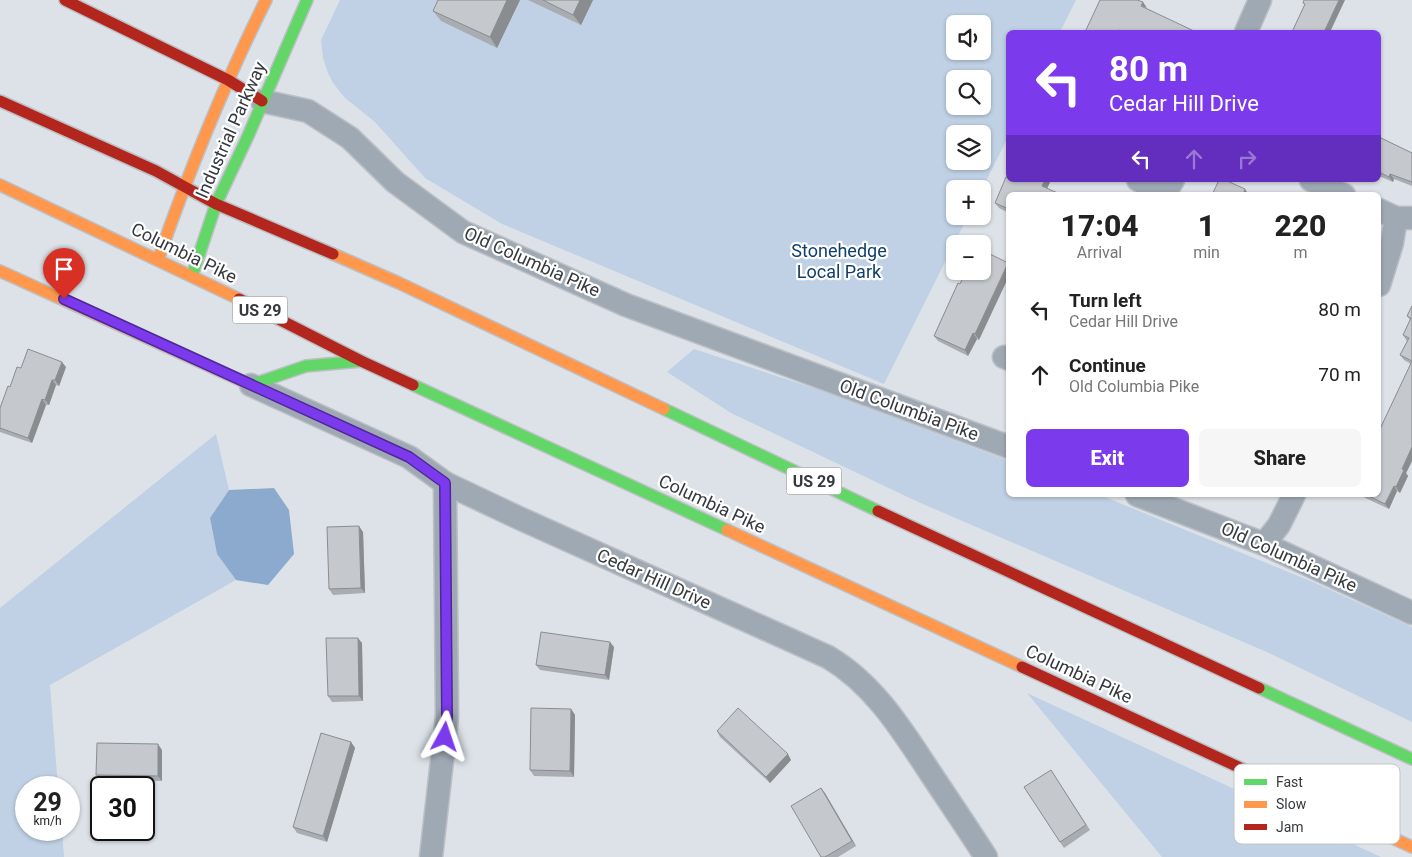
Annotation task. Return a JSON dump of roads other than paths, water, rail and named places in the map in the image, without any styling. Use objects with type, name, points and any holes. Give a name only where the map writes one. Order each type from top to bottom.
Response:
[{"type":"main road","name":"Old Columbia Pike","points":[[65,0],[228,80],[262,102]]},
{"type":"main road","name":"Industrial Parkway","points":[[158,260],[184,186],[228,80],[266,0]]},
{"type":"main road","name":"Industrial Parkway","points":[[192,276],[216,204],[248,136],[307,0]]},
{"type":"main road","name":"US 29","points":[[0,101],[156,171],[216,204],[399,283],[909,526],[1412,759]]},
{"type":"main road","name":"Columbia Pike","points":[[0,185],[192,276],[361,361],[1234,765]]},
{"type":"main road","points":[[0,271],[251,385],[306,366],[361,361]]},
{"type":"main road","name":"Columbia Pike","points":[[1400,841],[1412,847]]},
{"type":"street","points":[[1247,30],[1260,0]]},
{"type":"street","name":"Old Columbia Pike","points":[[262,102],[308,111],[350,138],[395,182],[463,232],[626,305],[1006,446]]},
{"type":"street","points":[[1142,182],[1161,192]]},
{"type":"street","points":[[1315,182],[1337,192]]},
{"type":"street","points":[[1381,278],[1392,243],[1395,216]]},
{"type":"street","name":"Cedar Hill Drive","points":[[251,385],[409,457],[445,483],[828,657],[846,668],[877,698],[902,730],[986,857]]},
{"type":"street","points":[[431,857],[447,717],[445,483]]},
{"type":"street","name":"Old Columbia Pike","points":[[1142,497],[1264,544],[1412,613]]},
{"type":"street","points":[[1264,544],[1279,524],[1293,497]]},
{"type":"water","points":[[274,488],[289,510],[294,554],[268,585],[236,580],[217,554],[210,518],[229,490]]},
{"type":"park label","name":"Stonehedge Local Park","points":[[839,261]]}]
